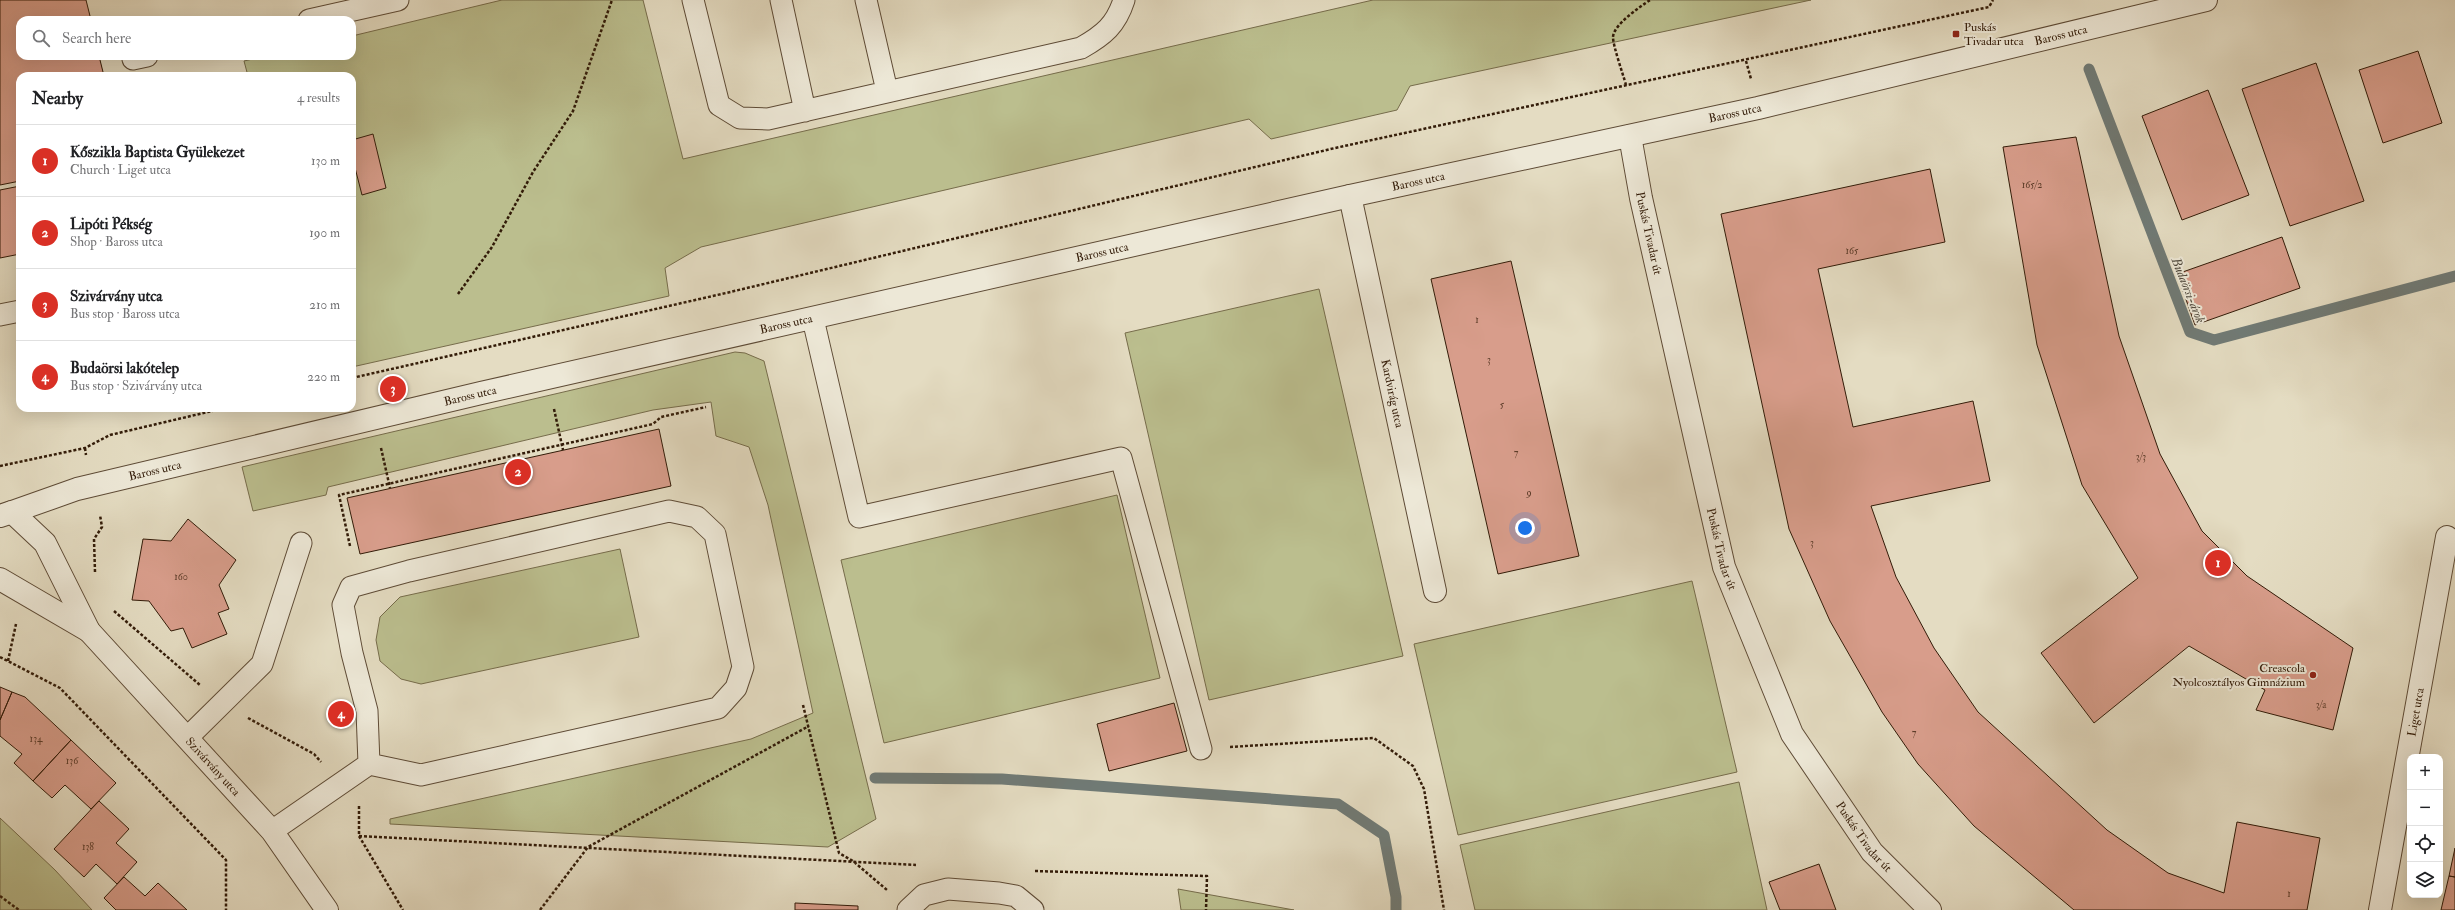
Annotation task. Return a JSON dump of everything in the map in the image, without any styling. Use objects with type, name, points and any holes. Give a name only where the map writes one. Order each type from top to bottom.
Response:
[{"type":"street","name":"Baross utca","points":[[6,514],[77,489],[489,392],[1350,196],[1758,108],[2206,0]]},
{"type":"street","name":"Puskás Tivadar út","points":[[1630,136],[1642,198],[1724,567],[1792,734],[1872,852],[1930,910]]},
{"type":"street","name":"Kardvirág utca","points":[[1350,196],[1435,591]]},
{"type":"street","name":"Szivárvány utca","points":[[6,514],[45,543],[89,631],[272,831],[327,910]]},
{"type":"street","name":"Liget utca","points":[[2380,910],[2448,550]]},
{"type":"street","name":"Szivárvány utca","points":[[0,579],[89,631]]},
{"type":"lane","points":[[326,16],[398,0]]},
{"type":"lane","points":[[693,0],[720,105],[740,118],[768,119],[1081,48],[1103,36],[1120,13],[1124,0]]},
{"type":"lane","points":[[781,0],[805,111]]},
{"type":"lane","points":[[866,0],[887,91]]},
{"type":"lane","points":[[0,315],[16,312]]},
{"type":"lane","points":[[814,319],[859,517],[1121,458],[1201,749]]},
{"type":"lane","points":[[272,831],[369,764],[421,775],[718,708],[736,688],[743,668],[715,534],[697,517],[669,512],[409,571],[351,587],[343,605],[352,653],[367,711],[369,764]]},
{"type":"lane","points":[[187,738],[262,664],[301,543]]},
{"type":"lane","points":[[908,909],[924,895],[948,889],[999,892],[1016,896],[1033,910]]},
{"type":"path","points":[[458,294],[492,247],[533,172],[573,111],[612,0]]},
{"type":"path","points":[[1626,85],[1613,37],[1617,28],[1635,10],[1650,0]]},
{"type":"path","points":[[356,377],[734,291],[1335,148],[1626,85],[1746,61],[1989,7],[1993,0]]},
{"type":"path","points":[[350,546],[339,495],[653,424],[661,417],[706,407]]},
{"type":"path","points":[[554,409],[563,450]]},
{"type":"path","points":[[0,466],[85,448],[110,435],[208,412]]},
{"type":"path","points":[[381,448],[390,488]]},
{"type":"path","points":[[94,539],[102,528]]},
{"type":"path","points":[[8,661],[16,624],[14,619]]},
{"type":"path","points":[[0,657],[60,688],[226,860],[226,910]]},
{"type":"path","points":[[803,705],[839,853],[853,861],[908,909]]},
{"type":"path","points":[[540,910],[588,847],[809,726]]},
{"type":"path","points":[[1201,749],[1374,738],[1413,766],[1424,788],[1444,910]]},
{"type":"path","points":[[404,910],[360,836],[923,865]]},
{"type":"path","points":[[1031,871],[1207,876],[1206,910]]},
{"type":"path","points":[[0,896],[19,910]]},
{"type":"green space","points":[[502,0],[643,0],[683,159],[1373,0],[1811,0],[1410,86],[1397,110],[1271,139],[1249,119],[701,247],[665,268],[669,296],[356,366],[356,72],[247,72],[244,61],[356,60],[356,35]]},
{"type":"green space","points":[[1319,289],[1403,656],[1209,700],[1125,333]]},
{"type":"green space","points":[[735,352],[745,353],[764,361],[876,819],[828,847],[390,824],[390,819],[751,739],[813,713],[768,505],[749,447],[716,436],[711,402],[653,410],[328,487],[326,495],[253,511],[242,467]]},
{"type":"green space","points":[[1117,495],[1160,678],[884,743],[841,560]]},
{"type":"green space","points":[[620,549],[639,637],[421,684],[401,679],[380,661],[376,640],[380,617],[400,597]]},
{"type":"green space","points":[[1692,581],[1737,772],[1458,835],[1414,644]]},
{"type":"green space","points":[[1739,782],[1767,910],[1475,910],[1460,845]]},
{"type":"green space","points":[[0,818],[55,870],[92,910],[0,910]]},
{"type":"green space","points":[[1178,889],[1294,910],[1181,910]]},
{"type":"building","points":[[0,0],[86,0],[90,16],[16,16],[16,60],[100,60],[103,72],[16,72],[16,182],[0,185]]},
{"type":"building","points":[[2418,51],[2442,123],[2383,143],[2359,70]]},
{"type":"building","points":[[2316,63],[2364,201],[2290,226],[2242,89]]},
{"type":"building","points":[[2208,90],[2249,195],[2182,220],[2142,116]]},
{"type":"building","points":[[373,134],[386,188],[362,195],[356,172],[356,139]]},
{"type":"building","points":[[2076,137],[2119,336],[2160,454],[2202,531],[2247,576],[2353,648],[2333,730],[2256,710],[2265,690],[2189,646],[2094,723],[2041,653],[2138,578],[2082,485],[2037,345],[2003,147]]},
{"type":"building","points":[[1930,169],[1945,242],[1818,269],[1853,427],[1973,401],[1990,481],[1871,506],[1896,577],[1934,648],[1978,712],[2107,830],[2168,873],[2224,893],[2237,822],[2320,838],[2307,910],[2074,910],[1974,826],[1918,764],[1882,712],[1830,621],[1789,529],[1721,214]]},
{"type":"building","points":[[16,187],[16,255],[0,258],[0,190]]},
{"type":"building","points":[[2282,237],[2300,288],[2195,325],[2177,274]]},
{"type":"building","points":[[1511,261],[1579,556],[1498,574],[1431,279]]},
{"type":"building","points":[[659,429],[671,486],[360,554],[347,498]]},
{"type":"building","points":[[188,519],[236,560],[219,585],[229,609],[218,613],[227,634],[192,648],[183,628],[171,631],[149,601],[132,600],[143,539],[171,541]]},
{"type":"building","points":[[0,687],[12,692],[0,720]]},
{"type":"building","points":[[12,692],[25,697],[71,740],[33,781],[14,763],[22,754],[0,736],[0,720]]},
{"type":"building","points":[[1174,703],[1187,751],[1109,771],[1097,724]]},
{"type":"building","points":[[71,740],[116,783],[91,809],[65,785],[52,798],[33,781]]},
{"type":"building","points":[[99,801],[129,829],[116,843],[137,862],[117,884],[96,864],[84,877],[54,849]]},
{"type":"building","points":[[2455,848],[2455,877],[2449,876]]},
{"type":"building","points":[[1819,864],[1836,910],[1780,910],[1769,882]]},
{"type":"building","points":[[2449,876],[2455,877],[2455,910],[2441,910]]},
{"type":"building","points":[[124,877],[145,896],[158,883],[187,910],[116,910],[104,898]]},
{"type":"building","points":[[795,903],[858,906],[858,910],[795,910]]},
{"type":"waterway","name":"Budaörsi-árok","points":[[2089,69],[2190,332],[2214,340],[2455,276]]},
{"type":"waterway","points":[[875,778],[1002,779],[1338,804],[1384,835],[1396,897],[1396,910]]},
{"type":"place","name":"Puskás Tivadar utca","points":[[1956,34]]},
{"type":"place","name":"Szivárvány utca","points":[[393,389]]},
{"type":"place","name":"Lipóti Pékség","points":[[518,472]]},
{"type":"place","name":"Kőszikla Baptista Gyülekezet","points":[[2218,563]]},
{"type":"place","name":"Creascola Nyolcosztályos Gimnázium","points":[[2313,675]]},
{"type":"place","name":"Budaörsi lakótelep","points":[[341,714]]}]
